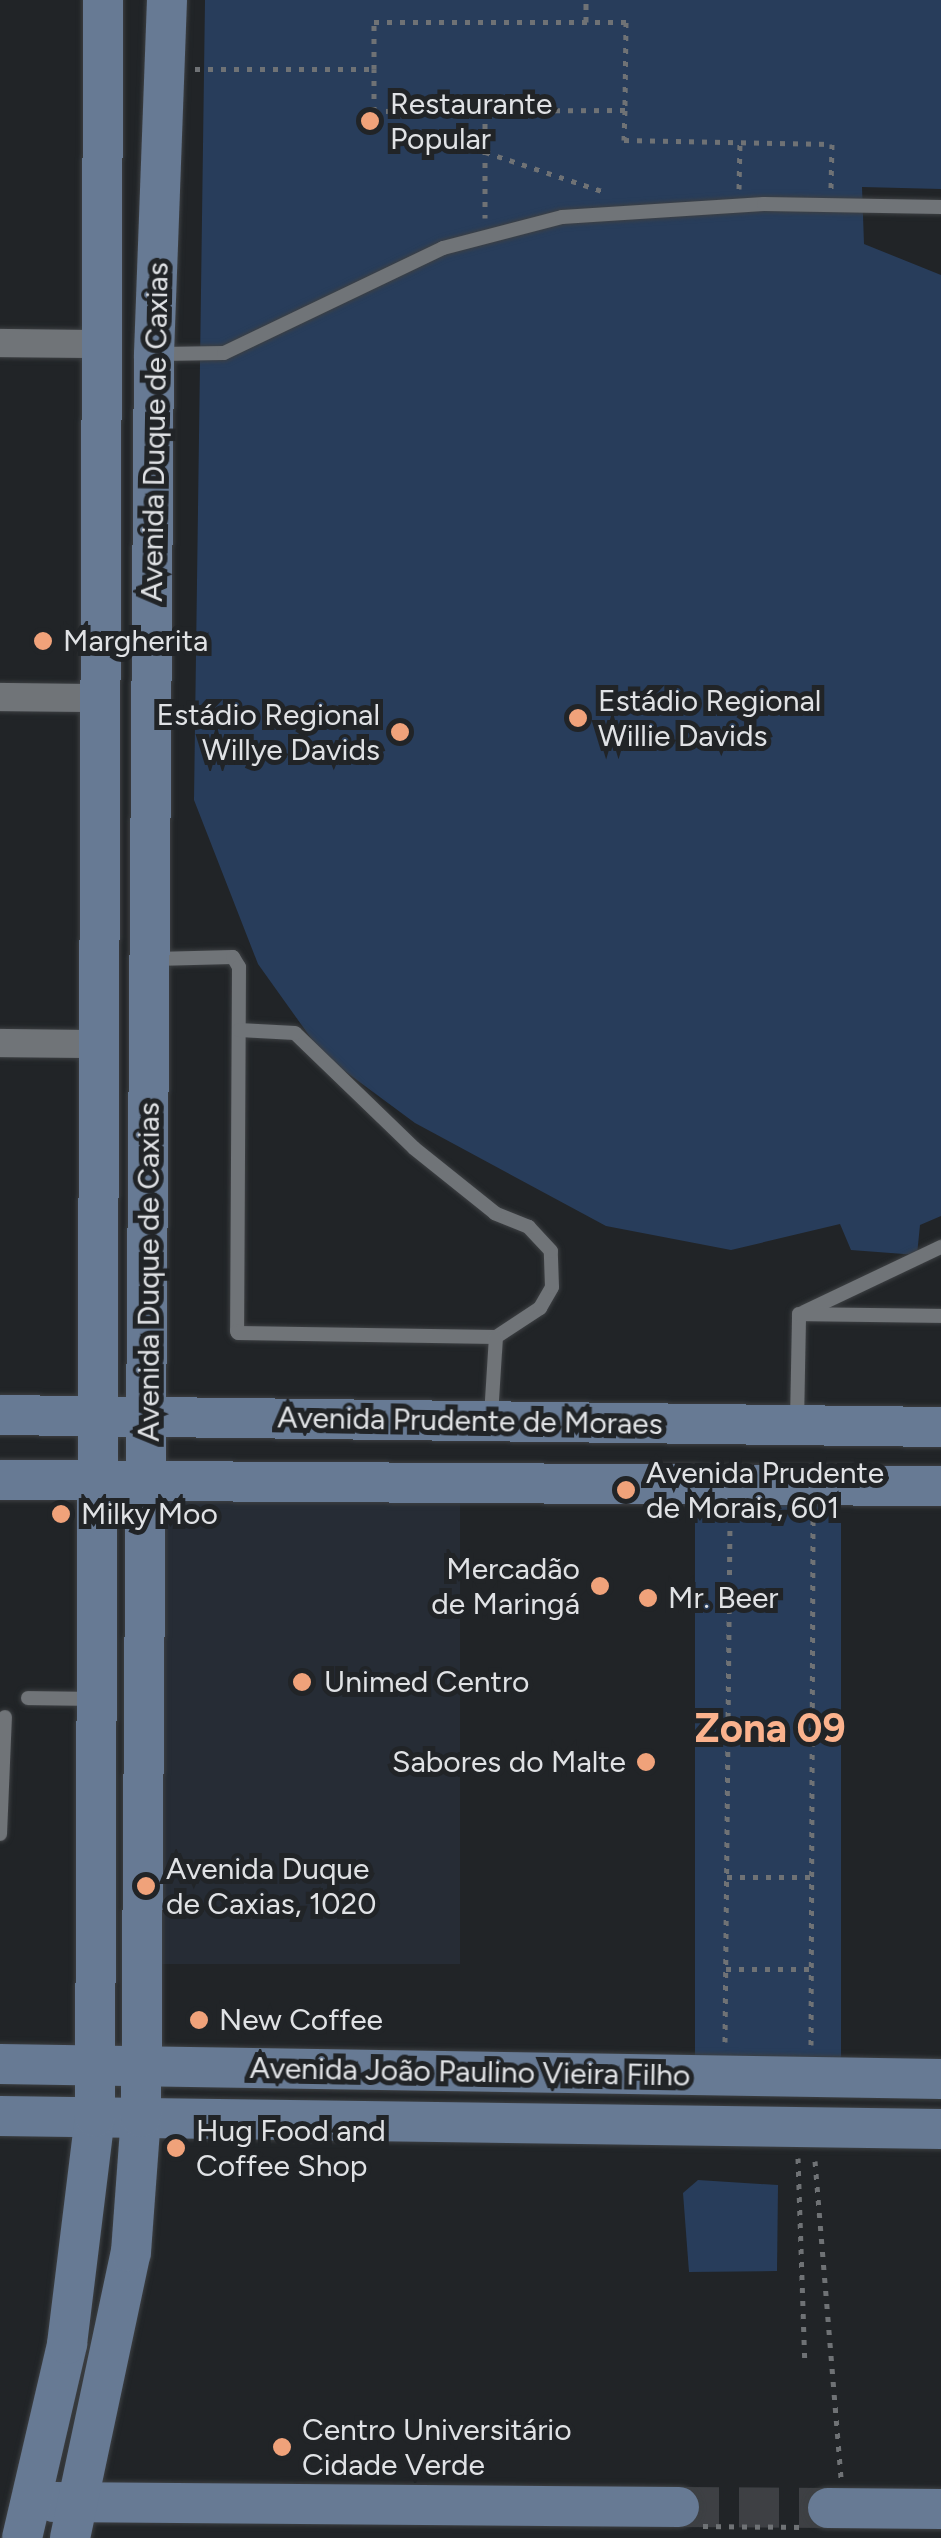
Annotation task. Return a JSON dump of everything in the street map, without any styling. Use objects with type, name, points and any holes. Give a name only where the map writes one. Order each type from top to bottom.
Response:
[{"type":"main road","name":"Avenida Duque de Caxias","points":[[17,2514],[68,2344],[95,2117],[94,1416],[103,0]]},
{"type":"main road","name":"Avenida Duque de Caxias","points":[[74,2520],[131,2252],[142,2117],[154,354],[167,68],[164,6]]},
{"type":"main road","name":"Avenida Prudente de Moraes","points":[[0,1415],[941,1427]]},
{"type":"main road","name":"Avenida Prudente de Moraes","points":[[0,1480],[941,1486]]},
{"type":"main road","name":"Avenida João Paulino Vieira Filho","points":[[0,2064],[941,2080]]},
{"type":"main road","name":"Avenida João Paulino Vieira Filho","points":[[0,2116],[941,2129]]},
{"type":"main road","points":[[68,2344],[131,2252]]},
{"type":"main road","points":[[17,2514],[74,2520],[679,2507]]},
{"type":"main road","points":[[835,2508],[941,2508]]},
{"type":"street","points":[[0,343],[100,344]]},
{"type":"street","points":[[0,697],[98,698]]},
{"type":"street","points":[[0,1043],[96,1044]]},
{"type":"lane","points":[[154,354],[224,353],[443,248],[562,217],[739,205],[941,207]]},
{"type":"lane","points":[[151,960],[233,957],[239,1030],[238,1333],[496,1337],[540,1308],[552,1286],[551,1251],[529,1227],[495,1213],[414,1148],[301,1036],[239,1030]]},
{"type":"lane","points":[[799,1314],[941,1247]]},
{"type":"lane","points":[[799,1314],[941,1316]]},
{"type":"lane","points":[[797,1425],[799,1314]]},
{"type":"lane","points":[[491,1422],[496,1337]]},
{"type":"lane","points":[[28,1698],[95,1698]]},
{"type":"lane","points":[[0,1834],[5,1716]]},
{"type":"path","points":[[586,0],[586,22]]},
{"type":"path","points":[[625,110],[374,111],[374,22],[626,22],[625,110],[624,140],[832,144],[831,205]]},
{"type":"path","points":[[167,68],[374,69]]},
{"type":"path","points":[[485,111],[485,236]]},
{"type":"path","points":[[739,205],[740,142]]},
{"type":"path","points":[[485,152],[651,208]]},
{"type":"path","points":[[725,2076],[730,1485]]},
{"type":"path","points":[[811,2078],[812,1486]]},
{"type":"path","points":[[726,1877],[812,1877]]},
{"type":"path","points":[[726,1969],[811,1969]]},
{"type":"path","points":[[804,2128],[805,2364]]},
{"type":"path","points":[[804,2128],[839,2391],[835,2508]]},
{"type":"shaded area","name":"Estádio Regional Willie Davids","points":[[205,0],[941,0],[941,189],[862,187],[864,244],[941,275],[941,1216],[920,1225],[917,1255],[851,1250],[840,1224],[731,1250],[606,1226],[415,1123],[323,1055],[258,964],[194,800]]},
{"type":"shaded area","name":"Unimed Centro","points":[[147,1481],[460,1481],[460,1964],[147,1964]]},
{"type":"shaded area","points":[[695,1485],[841,1485],[841,2076],[695,2076]]},
{"type":"shaded area","points":[[698,2180],[778,2185],[777,2271],[689,2272],[683,2193]]},
{"type":"tunnel","points":[[679,2507],[828,2508]]},
{"type":"place","name":"Restaurante Popular","points":[[370,121]]},
{"type":"place","name":"Margherita","points":[[43,641]]},
{"type":"place","name":"Estádio Regional Willie Davids","points":[[578,718]]},
{"type":"place","name":"Estádio Regional Willye Davids","points":[[400,732]]},
{"type":"place","name":"Avenida Prudente de Morais, 601","points":[[626,1490]]},
{"type":"place","name":"Milky Moo","points":[[61,1514]]},
{"type":"place","name":"Mercadão de Maringá","points":[[600,1586]]},
{"type":"place","name":"Mr. Beer","points":[[648,1598]]},
{"type":"place","name":"Unimed Centro","points":[[302,1682]]},
{"type":"place","name":"Sabores do Malte","points":[[646,1762]]},
{"type":"place","name":"Avenida Duque de Caxias, 1020","points":[[146,1886]]},
{"type":"place","name":"New Coffee","points":[[199,2020]]},
{"type":"place","name":"Hug Food and Coffee Shop","points":[[176,2148]]},
{"type":"place","name":"Centro Universitário Cidade Verde","points":[[282,2447]]},
{"type":"district","name":"Zona 09","points":[[770,1728]]}]
